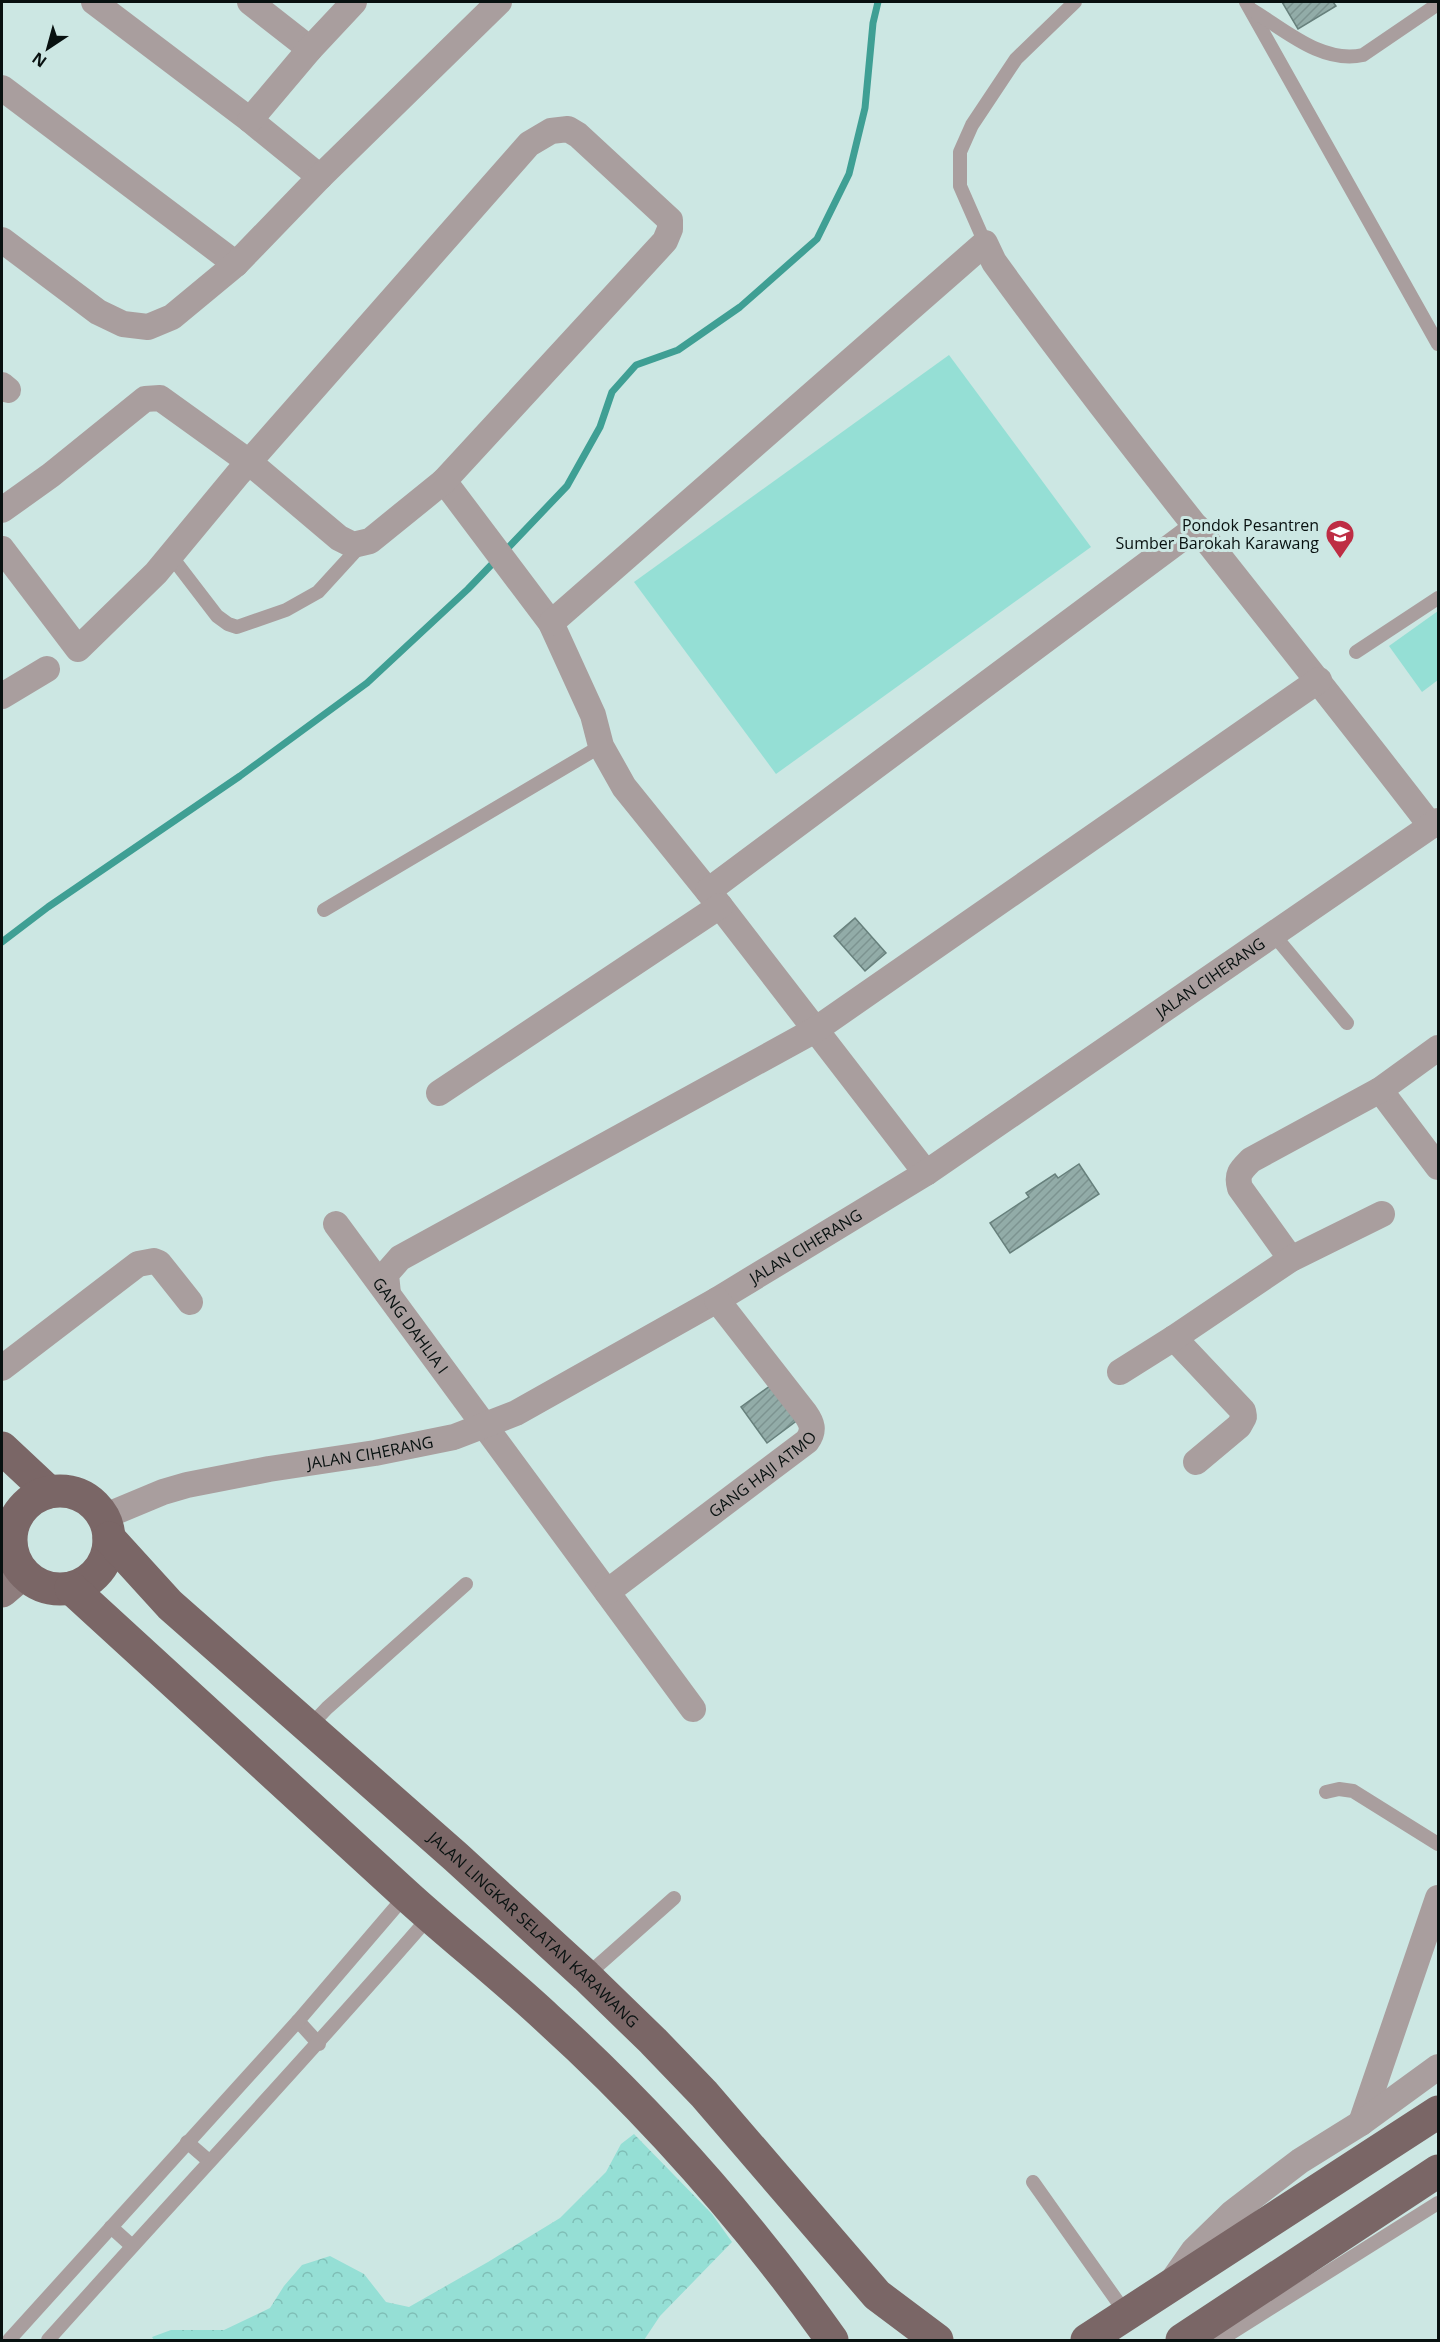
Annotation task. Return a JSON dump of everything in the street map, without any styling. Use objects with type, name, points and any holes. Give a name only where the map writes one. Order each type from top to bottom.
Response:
[{"type":"main road","points":[[2,1448],[49,1492]]},
{"type":"main road","points":[[49,1492],[70,1492],[90,1500],[106,1527],[107,1554],[100,1570],[87,1581],[70,1588],[12,1582],[15,1560],[6,1525],[30,1500],[49,1492]]},
{"type":"main road","name":"JALAN LINGKAR SELATAN KARAWANG","points":[[106,1527],[170,1605],[586,1976],[653,2041],[704,2094],[878,2295],[937,2340]]},
{"type":"main road","points":[[70,1588],[418,1905],[547,2018],[645,2114],[713,2187],[802,2298],[832,2340]]},
{"type":"main road","points":[[1087,2340],[1438,2112]]},
{"type":"main road","points":[[1182,2340],[1438,2170]]},
{"type":"street","points":[[94,2],[250,120],[320,177]]},
{"type":"street","points":[[250,2],[310,49]]},
{"type":"street","points":[[250,120],[310,49],[354,2]]},
{"type":"street","points":[[2,240],[98,312],[123,324],[148,327],[172,317],[236,264],[320,177],[499,2]]},
{"type":"street","points":[[2,88],[236,264]]},
{"type":"street","points":[[2,510],[51,475],[150,397],[160,398],[249,462],[339,538],[353,545],[362,545],[378,535],[444,481],[665,241],[670,229],[670,220],[578,135],[568,129],[551,131],[530,144],[249,462],[156,573],[78,649],[2,549]]},
{"type":"street","points":[[551,623],[985,243],[994,262],[1012,287],[1197,527],[1435,823]]},
{"type":"street","points":[[444,481],[551,623],[593,715],[601,747],[624,787],[714,899],[926,1173]]},
{"type":"street","points":[[439,1093],[714,899],[1197,527]]},
{"type":"street","points":[[2,696],[47,669]]},
{"type":"street","points":[[388,1294],[386,1274],[400,1258],[815,1030],[1319,680]]},
{"type":"street","name":"JALAN CIHERANG","points":[[106,1527],[163,1492],[187,1485],[454,1437],[516,1413],[717,1300],[926,1173],[1435,823]]},
{"type":"street","points":[[1291,1259],[1240,1188],[1237,1178],[1239,1171],[1251,1160],[1380,1090],[1438,1048]]},
{"type":"street","points":[[1380,1090],[1438,1167]]},
{"type":"street","points":[[1120,1372],[1291,1259],[1382,1214]]},
{"type":"street","name":"GANG DAHLIA I","points":[[336,1224],[693,1710]]},
{"type":"street","points":[[2,1368],[138,1264],[154,1261],[159,1263],[190,1302]]},
{"type":"street","name":"GANG HAJI ATMO","points":[[607,1592],[811,1436],[813,1429],[805,1413],[717,1300]]},
{"type":"street","points":[[1174,1338],[1243,1411],[1244,1417],[1239,1426],[1196,1462]]},
{"type":"street","points":[[1361,2123],[1438,1898]]},
{"type":"street","points":[[1164,2292],[1194,2250],[1232,2213],[1300,2161],[1361,2123],[1438,2067]]},
{"type":"lane","points":[[985,243],[960,186],[960,152],[972,125],[1016,59],[1075,2]]},
{"type":"lane","points":[[1248,5],[1317,50],[1336,57],[1349,58],[1363,55],[1438,3]]},
{"type":"lane","points":[[1248,5],[1435,328],[1438,344]]},
{"type":"lane","points":[[171,556],[217,616],[237,627],[286,610],[318,592],[362,545]]},
{"type":"lane","points":[[1356,651],[1438,598]]},
{"type":"lane","points":[[324,910],[601,747]]},
{"type":"lane","points":[[1274,935],[1347,1023]]},
{"type":"lane","points":[[309,1727],[327,1708],[466,1584]]},
{"type":"lane","points":[[1326,1792],[1339,1789],[1353,1791],[1438,1844]]},
{"type":"lane","points":[[586,1976],[674,1898]]},
{"type":"lane","points":[[9,2340],[298,2021],[418,1905]]},
{"type":"lane","points":[[48,2340],[209,2161],[319,2044],[418,1905]]},
{"type":"lane","points":[[298,2021],[319,2044]]},
{"type":"lane","points":[[187,2142],[209,2161]]},
{"type":"lane","points":[[1033,2182],[1127,2315]]},
{"type":"lane","points":[[1220,2340],[1438,2203]]},
{"type":"lane","points":[[111,2227],[132,2246]]},
{"type":"green space","points":[[949,355],[1091,547],[776,774],[634,582]]},
{"type":"green space","points":[[1438,611],[1438,680],[1422,692],[1389,646]]},
{"type":"green space","points":[[634,2134],[712,2214],[732,2242],[660,2316],[644,2340],[154,2340],[152,2337],[171,2330],[224,2330],[270,2308],[284,2286],[302,2265],[330,2256],[364,2274],[386,2302],[409,2307],[560,2218],[606,2172],[621,2144]]},
{"type":"building","points":[[1282,2],[1333,2],[1336,6],[1298,29]]},
{"type":"building","points":[[855,918],[886,953],[865,971],[834,936]]},
{"type":"building","points":[[1079,1164],[1099,1194],[1010,1253],[990,1223],[1029,1197],[1026,1193],[1055,1174],[1058,1178]]},
{"type":"building","points":[[774,1383],[799,1419],[767,1443],[741,1407]]},
{"type":"waterway","points":[[504,552],[567,486],[600,427],[612,392],[636,365],[678,350],[740,307],[817,239],[849,174],[865,108],[873,23],[878,2]]},
{"type":"waterway","points":[[2,942],[48,907],[240,776],[367,683],[496,560]]},
{"type":"place","name":"Pondok Pesantren Sumber Barokah Karawang","points":[[1340,560]]}]
